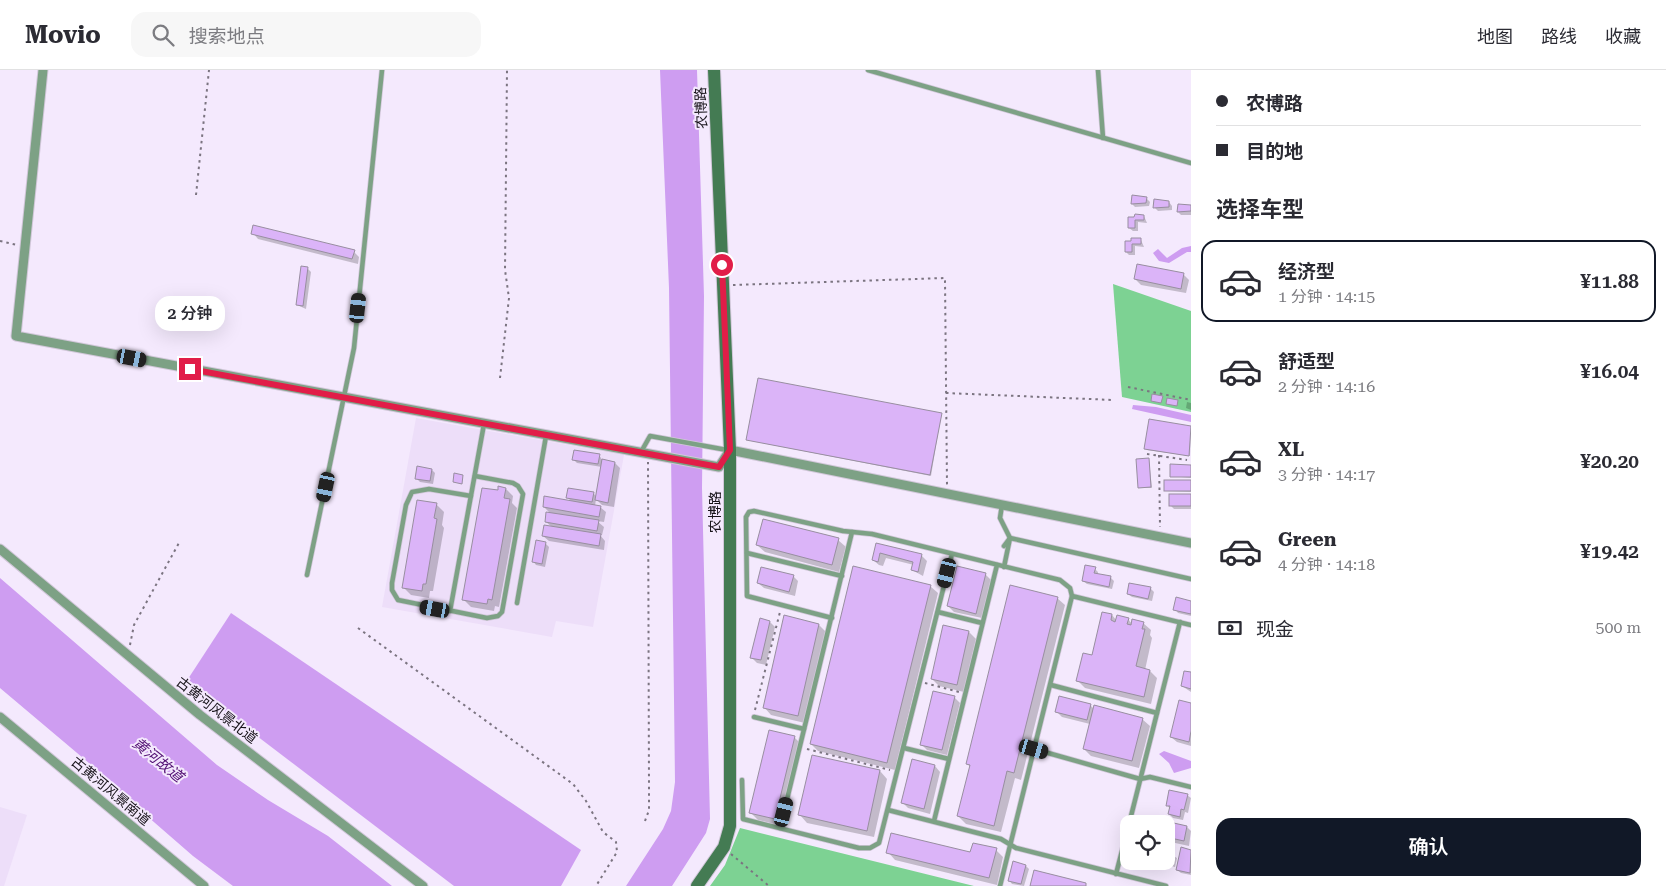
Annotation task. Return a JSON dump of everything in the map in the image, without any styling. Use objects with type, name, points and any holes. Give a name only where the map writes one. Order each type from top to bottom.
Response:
[{"type":"street","points":[[44,70],[16,336],[719,467],[730,450],[1191,543]]},
{"type":"street","name":"农博路","points":[[697,886],[724,848],[730,826],[730,450],[714,70]]},
{"type":"street","name":"古黄河风景北道","points":[[0,549],[208,721],[423,886]]},
{"type":"street","name":"古黄河风景南道","points":[[0,717],[204,886]]},
{"type":"lane","points":[[307,575],[354,348],[382,70]]},
{"type":"lane","points":[[868,70],[1191,163]]},
{"type":"lane","points":[[1098,70],[1103,138]]},
{"type":"lane","points":[[450,611],[484,424]]},
{"type":"lane","points":[[517,603],[546,436]]},
{"type":"lane","points":[[644,454],[650,436],[730,450]]},
{"type":"lane","points":[[471,496],[429,489],[417,489],[409,497],[404,514],[392,583],[393,595],[404,603],[493,618],[498,616],[504,607],[523,494],[518,486],[513,483],[475,476]]},
{"type":"lane","points":[[1002,505],[1000,518],[1010,538],[1004,567]]},
{"type":"lane","points":[[832,618],[747,596],[746,517],[749,512],[754,510],[852,532],[872,534],[1066,583],[1072,596],[1000,886]]},
{"type":"lane","points":[[780,828],[852,532]]},
{"type":"lane","points":[[1004,546],[1010,538]]},
{"type":"lane","points":[[1010,538],[1191,579]]},
{"type":"lane","points":[[746,553],[842,576]]},
{"type":"lane","points":[[742,780],[743,819],[859,848],[870,848],[879,843],[952,554]]},
{"type":"lane","points":[[934,821],[997,565]]},
{"type":"lane","points":[[1072,596],[1191,625]]},
{"type":"lane","points":[[938,612],[982,623]]},
{"type":"lane","points":[[1131,815],[1180,622]]},
{"type":"lane","points":[[1051,685],[1157,713]]},
{"type":"lane","points":[[754,717],[804,729]]},
{"type":"lane","points":[[904,748],[949,759]]},
{"type":"lane","points":[[1034,749],[1140,779],[1150,777],[1191,787]]},
{"type":"lane","points":[[888,810],[1001,839],[1016,848],[1166,886]]},
{"type":"lane","points":[[1116,874],[1120,859]]},
{"type":"path","points":[[196,194],[208,70]]},
{"type":"path","points":[[500,378],[509,298],[505,270],[507,70]]},
{"type":"path","points":[[0,241],[25,248]]},
{"type":"path","points":[[723,285],[945,278],[948,494]]},
{"type":"path","points":[[1128,387],[1191,400]]},
{"type":"path","points":[[946,393],[1113,400]]},
{"type":"path","points":[[644,454],[650,790],[649,810],[645,821]]},
{"type":"path","points":[[1147,454],[1187,460]]},
{"type":"path","points":[[1159,456],[1160,537]]},
{"type":"path","points":[[126,653],[131,642],[134,625],[180,541]]},
{"type":"path","points":[[754,717],[782,605]]},
{"type":"path","points":[[358,628],[573,784],[586,801],[603,832],[616,842],[617,852],[596,886]]},
{"type":"path","points":[[920,682],[965,693]]},
{"type":"path","points":[[800,748],[898,772]]},
{"type":"path","points":[[724,848],[769,886]]},
{"type":"shaded area","points":[[416,418],[624,455],[593,627],[556,621],[552,637],[382,607]]},
{"type":"shaded area","points":[[0,807],[27,815],[4,886],[0,886]]},
{"type":"green space","points":[[1113,284],[1191,311],[1191,412],[1122,397]]},
{"type":"green space","points":[[740,828],[974,886],[710,886],[725,865]]},
{"type":"water","points":[[660,70],[697,70],[704,296],[702,488],[710,819],[706,833],[672,886],[626,886],[663,829],[671,811],[675,782],[669,288]]},
{"type":"water","points":[[1191,246],[1191,252],[1187,252],[1169,263],[1159,261],[1153,253],[1158,249],[1167,258],[1182,248]]},
{"type":"water","points":[[1133,405],[1156,407],[1191,415],[1191,422],[1132,409]]},
{"type":"water","name":"黄河故道","points":[[0,578],[217,765],[268,800],[328,836],[392,886],[233,886],[193,856],[109,783],[102,774],[0,688]]},
{"type":"water","points":[[231,613],[581,850],[561,886],[454,886],[186,682]]},
{"type":"water","points":[[1164,751],[1191,761],[1191,768],[1174,773],[1169,763],[1159,754]]},
{"type":"building","points":[[1132,195],[1147,197],[1146,203],[1131,204]]},
{"type":"building","points":[[1154,199],[1169,201],[1169,207],[1153,208]]},
{"type":"building","points":[[1178,204],[1191,205],[1191,211],[1177,212]]},
{"type":"building","points":[[1135,214],[1144,215],[1144,220],[1135,220],[1135,228],[1128,228],[1128,217],[1134,217]]},
{"type":"building","points":[[253,225],[355,250],[352,259],[251,234]]},
{"type":"building","points":[[1131,238],[1141,238],[1141,244],[1132,244],[1132,252],[1125,252],[1125,241],[1131,241]]},
{"type":"building","points":[[1137,264],[1184,273],[1181,289],[1134,279]]},
{"type":"building","points":[[301,266],[308,267],[303,306],[296,305]]},
{"type":"building","points":[[758,378],[942,413],[930,475],[746,440]]},
{"type":"building","points":[[1152,394],[1163,396],[1161,403],[1151,401]]},
{"type":"building","points":[[1167,398],[1178,400],[1177,406],[1166,404]]},
{"type":"building","points":[[1149,419],[1191,426],[1189,456],[1144,449]]},
{"type":"building","points":[[574,450],[600,454],[598,464],[572,460]]},
{"type":"building","points":[[1149,458],[1151,487],[1138,488],[1136,459]]},
{"type":"building","points":[[602,459],[615,462],[608,503],[595,500]]},
{"type":"building","points":[[1170,464],[1191,465],[1191,477],[1170,477]]},
{"type":"building","points":[[417,466],[432,469],[430,481],[415,479]]},
{"type":"building","points":[[454,473],[463,475],[462,484],[453,482]]},
{"type":"building","points":[[1164,480],[1191,480],[1191,491],[1164,491]]},
{"type":"building","points":[[498,486],[506,488],[504,498],[510,499],[492,600],[488,599],[487,604],[462,600],[482,488],[498,490]]},
{"type":"building","points":[[568,488],[594,492],[592,502],[566,498]]},
{"type":"building","points":[[1169,494],[1191,494],[1191,506],[1169,506]]},
{"type":"building","points":[[544,496],[601,506],[599,517],[543,507]]},
{"type":"building","points":[[417,500],[437,503],[434,518],[437,519],[426,584],[423,584],[422,591],[402,588]]},
{"type":"building","points":[[546,512],[599,520],[597,531],[545,522]]},
{"type":"building","points":[[763,519],[839,538],[832,565],[756,545]]},
{"type":"building","points":[[544,525],[601,534],[599,546],[542,536]]},
{"type":"building","points":[[536,540],[546,542],[542,564],[532,562]]},
{"type":"building","points":[[876,543],[922,554],[918,572],[911,570],[913,562],[880,553],[878,562],[872,560]]},
{"type":"building","points":[[1085,565],[1096,567],[1094,573],[1111,576],[1109,587],[1082,581]]},
{"type":"building","points":[[853,566],[931,585],[887,763],[810,744]]},
{"type":"building","points":[[957,566],[986,573],[976,614],[947,606]]},
{"type":"building","points":[[761,567],[794,575],[789,592],[757,583]]},
{"type":"building","points":[[1129,583],[1151,587],[1148,599],[1127,594]]},
{"type":"building","points":[[1010,585],[1058,597],[1014,773],[1007,771],[994,826],[957,816],[970,765],[966,764]]},
{"type":"building","points":[[1176,597],[1191,601],[1191,614],[1173,610]]},
{"type":"building","points":[[1102,612],[1112,614],[1111,620],[1115,622],[1117,615],[1129,618],[1127,624],[1131,625],[1132,619],[1144,622],[1142,629],[1145,629],[1136,666],[1150,670],[1144,697],[1076,681],[1083,653],[1092,655]]},
{"type":"building","points":[[784,615],[819,624],[798,716],[763,708]]},
{"type":"building","points":[[760,618],[770,621],[761,660],[750,658]]},
{"type":"building","points":[[943,625],[969,631],[957,685],[931,679]]},
{"type":"building","points":[[1184,671],[1191,672],[1191,689],[1181,686]]},
{"type":"building","points":[[933,691],[955,696],[942,750],[920,745]]},
{"type":"building","points":[[1059,696],[1091,704],[1087,720],[1055,712]]},
{"type":"building","points":[[1179,700],[1191,703],[1189,742],[1170,737]]},
{"type":"building","points":[[1094,705],[1143,718],[1132,761],[1083,749]]},
{"type":"building","points":[[769,730],[795,736],[775,819],[749,813]]},
{"type":"building","points":[[812,755],[880,770],[867,831],[798,815]]},
{"type":"building","points":[[912,759],[935,765],[924,809],[901,803]]},
{"type":"building","points":[[1169,790],[1188,794],[1184,810],[1181,809],[1180,817],[1168,814],[1170,806],[1166,806]]},
{"type":"building","points":[[1175,823],[1187,826],[1184,841],[1175,839]]},
{"type":"building","points":[[891,833],[970,852],[973,843],[997,848],[989,878],[886,853]]},
{"type":"building","points":[[1181,847],[1191,850],[1190,873],[1176,870]]},
{"type":"building","points":[[1013,861],[1026,865],[1021,884],[1008,881]]},
{"type":"building","points":[[1034,870],[1086,883],[1086,886],[1030,886]]},
{"type":"route","points":[[190,369],[719,467],[730,450],[722,265]]}]
